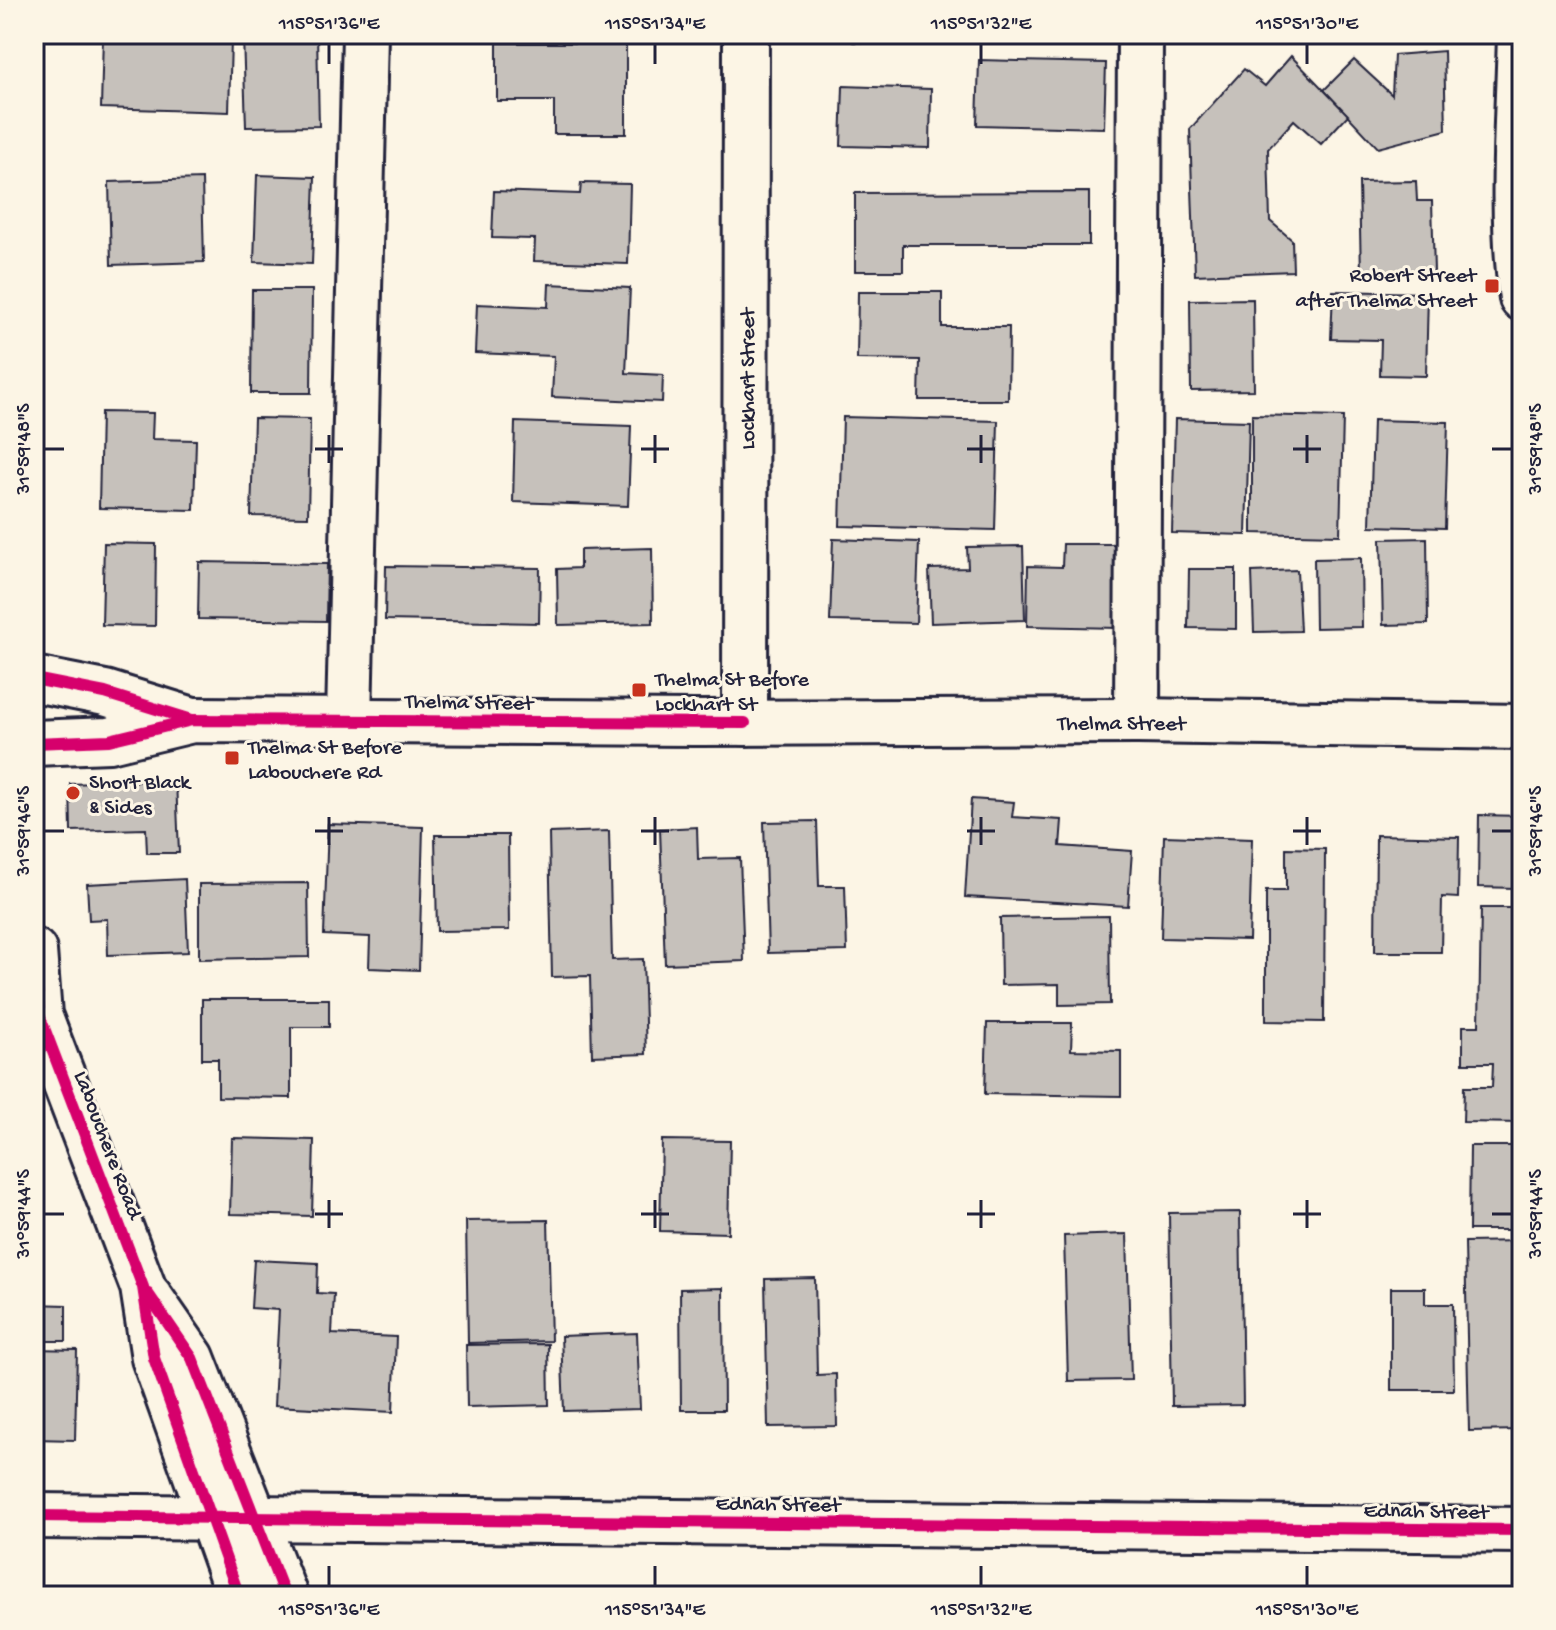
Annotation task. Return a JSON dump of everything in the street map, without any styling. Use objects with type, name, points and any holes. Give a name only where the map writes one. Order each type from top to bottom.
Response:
[{"type":"street","points":[[349,719],[365,34]]},
{"type":"street","name":"Lockhart Street","points":[[745,723],[746,34]]},
{"type":"street","points":[[1137,721],[1140,34]]},
{"type":"street","points":[[1520,34],[1516,203],[1522,298]]},
{"type":"street","name":"Thelma Street","points":[[34,679],[105,693],[192,720]]},
{"type":"street","name":"Thelma Street","points":[[34,743],[109,740],[192,720],[745,723],[1137,721],[1522,727]]},
{"type":"street","name":"Labouchere Road","points":[[34,951],[37,1012],[143,1287],[154,1358],[239,1596]]},
{"type":"street","name":"Labouchere Road","points":[[143,1287],[192,1358],[285,1596]]},
{"type":"street","name":"Ednah Street","points":[[34,1516],[1522,1530]]},
{"type":"building","points":[[317,34],[319,126],[246,127],[243,36]]},
{"type":"building","points":[[853,34],[926,34],[926,43],[853,42]]},
{"type":"building","points":[[103,35],[231,39],[229,112],[101,108]]},
{"type":"building","points":[[497,43],[626,43],[626,134],[554,134],[554,101],[497,101]]},
{"type":"building","points":[[1444,51],[1446,130],[1378,148],[1324,90],[1354,60],[1392,95],[1394,55]]},
{"type":"building","points":[[1291,56],[1348,115],[1321,144],[1294,120],[1268,149],[1270,221],[1292,240],[1293,271],[1195,275],[1190,129],[1244,69],[1265,86]]},
{"type":"building","points":[[979,60],[1106,63],[1104,128],[977,125]]},
{"type":"building","points":[[843,86],[931,89],[930,148],[841,146]]},
{"type":"building","points":[[257,175],[315,177],[312,264],[254,262]]},
{"type":"building","points":[[202,179],[204,262],[111,265],[109,182]]},
{"type":"building","points":[[1416,181],[1417,201],[1432,201],[1434,272],[1361,274],[1359,182]]},
{"type":"building","points":[[581,183],[630,184],[628,264],[534,261],[535,239],[492,238],[494,191],[580,194]]},
{"type":"building","points":[[1089,192],[1089,245],[903,245],[903,271],[855,271],[855,193]]},
{"type":"building","points":[[549,284],[630,288],[626,373],[663,375],[662,402],[552,397],[554,356],[475,353],[477,304],[548,307]]},
{"type":"building","points":[[252,290],[312,290],[311,393],[251,393]]},
{"type":"building","points":[[1333,291],[1428,293],[1426,376],[1380,375],[1381,340],[1331,339]]},
{"type":"building","points":[[858,292],[942,292],[942,327],[1009,327],[1008,400],[919,400],[920,360],[857,359]]},
{"type":"building","points":[[1253,299],[1254,390],[1191,391],[1190,300]]},
{"type":"building","points":[[101,412],[153,413],[152,439],[196,440],[194,510],[99,508]]},
{"type":"building","points":[[1252,415],[1343,417],[1340,535],[1252,533]]},
{"type":"building","points":[[843,417],[998,421],[995,530],[840,526]]},
{"type":"building","points":[[254,418],[310,419],[308,517],[251,516]]},
{"type":"building","points":[[1175,419],[1249,421],[1246,535],[1172,533]]},
{"type":"building","points":[[1373,420],[1448,422],[1445,528],[1370,526]]},
{"type":"building","points":[[515,422],[631,426],[628,506],[513,502]]},
{"type":"building","points":[[1427,538],[1428,624],[1383,625],[1381,539]]},
{"type":"building","points":[[833,539],[919,542],[916,623],[830,621]]},
{"type":"building","points":[[104,543],[156,544],[155,626],[102,625]]},
{"type":"building","points":[[1063,544],[1119,544],[1118,628],[1027,626],[1028,566],[1062,567]]},
{"type":"building","points":[[1023,546],[1025,620],[931,623],[929,569],[968,568],[967,547]]},
{"type":"building","points":[[652,548],[653,623],[558,625],[557,569],[580,568],[580,550]]},
{"type":"building","points":[[1361,558],[1362,627],[1315,628],[1314,559]]},
{"type":"building","points":[[199,562],[327,564],[326,621],[198,619]]},
{"type":"building","points":[[386,566],[540,568],[539,623],[385,620]]},
{"type":"building","points":[[1189,569],[1236,569],[1236,629],[1188,628]]},
{"type":"building","points":[[1297,570],[1300,631],[1254,632],[1252,572]]},
{"type":"building","points":[[176,780],[179,853],[147,853],[146,829],[71,831],[70,784]]},
{"type":"building","points":[[971,799],[1014,802],[1012,817],[1062,820],[1060,846],[1132,851],[1128,906],[965,897]]},
{"type":"building","points":[[1479,815],[1522,816],[1522,1123],[1463,1122],[1464,1087],[1492,1087],[1493,1063],[1463,1063],[1463,1026],[1479,1026],[1481,908],[1514,908],[1515,888],[1478,887]]},
{"type":"building","points":[[817,821],[819,886],[845,886],[847,951],[768,953],[764,822]]},
{"type":"building","points":[[328,824],[423,827],[419,970],[369,968],[370,937],[324,935]]},
{"type":"building","points":[[697,827],[698,859],[740,858],[744,961],[665,964],[660,829]]},
{"type":"building","points":[[609,831],[612,960],[643,959],[646,1054],[592,1056],[590,976],[552,977],[549,833]]},
{"type":"building","points":[[435,835],[508,835],[509,930],[437,931]]},
{"type":"building","points":[[1376,835],[1459,837],[1458,898],[1442,897],[1441,952],[1375,952]]},
{"type":"building","points":[[1164,836],[1252,839],[1249,940],[1161,938]]},
{"type":"building","points":[[1286,848],[1325,849],[1324,1022],[1266,1021],[1266,891],[1286,891]]},
{"type":"building","points":[[185,879],[188,952],[108,955],[107,919],[89,920],[87,884]]},
{"type":"building","points":[[308,883],[309,957],[199,959],[199,884]]},
{"type":"building","points":[[1109,916],[1110,1004],[1059,1005],[1059,984],[1001,985],[1000,918]]},
{"type":"building","points":[[202,999],[329,999],[329,1027],[291,1027],[291,1098],[218,1097],[218,1059],[202,1059]]},
{"type":"building","points":[[987,1023],[1072,1023],[1071,1050],[1121,1051],[1121,1096],[985,1094]]},
{"type":"building","points":[[232,1138],[314,1140],[312,1216],[230,1214]]},
{"type":"building","points":[[662,1140],[730,1141],[728,1233],[660,1231]]},
{"type":"building","points":[[1470,1146],[1522,1146],[1522,1230],[1469,1230]]},
{"type":"building","points":[[1240,1212],[1243,1405],[1172,1406],[1169,1213]]},
{"type":"building","points":[[548,1220],[551,1341],[468,1343],[466,1221]]},
{"type":"building","points":[[1127,1234],[1131,1380],[1068,1381],[1064,1236]]},
{"type":"building","points":[[1522,1241],[1522,1430],[1469,1431],[1465,1242]]},
{"type":"building","points":[[254,1260],[318,1263],[317,1293],[334,1294],[332,1334],[396,1337],[393,1412],[274,1406],[279,1310],[251,1308]]},
{"type":"building","points":[[815,1278],[817,1375],[836,1374],[837,1426],[768,1427],[765,1279]]},
{"type":"building","points":[[723,1288],[724,1410],[681,1410],[680,1289]]},
{"type":"building","points":[[1391,1288],[1425,1288],[1425,1304],[1453,1304],[1454,1390],[1391,1390]]},
{"type":"building","points":[[34,1304],[66,1305],[66,1341],[34,1341]]},
{"type":"building","points":[[637,1333],[640,1409],[564,1411],[561,1336]]},
{"type":"building","points":[[548,1344],[549,1405],[467,1407],[466,1345]]},
{"type":"building","points":[[34,1349],[77,1350],[75,1440],[34,1439]]},
{"type":"cycle path","points":[[34,679],[105,693],[192,720]]},
{"type":"cycle path","points":[[34,743],[109,740],[192,720],[745,723]]},
{"type":"cycle path","points":[[34,951],[39,1015],[143,1287],[154,1358],[239,1596]]},
{"type":"cycle path","points":[[148,1294],[192,1358],[285,1596]]},
{"type":"cycle path","points":[[34,1516],[1522,1530]]},
{"type":"place","name":"Robert Street after Thelma Street","points":[[1492,286]]},
{"type":"place","name":"Thelma St Before Lockhart St","points":[[639,690]]},
{"type":"place","name":"Thelma St Before Labouchere Rd","points":[[232,758]]},
{"type":"place","name":"Short Black & Sides","points":[[73,793]]}]
